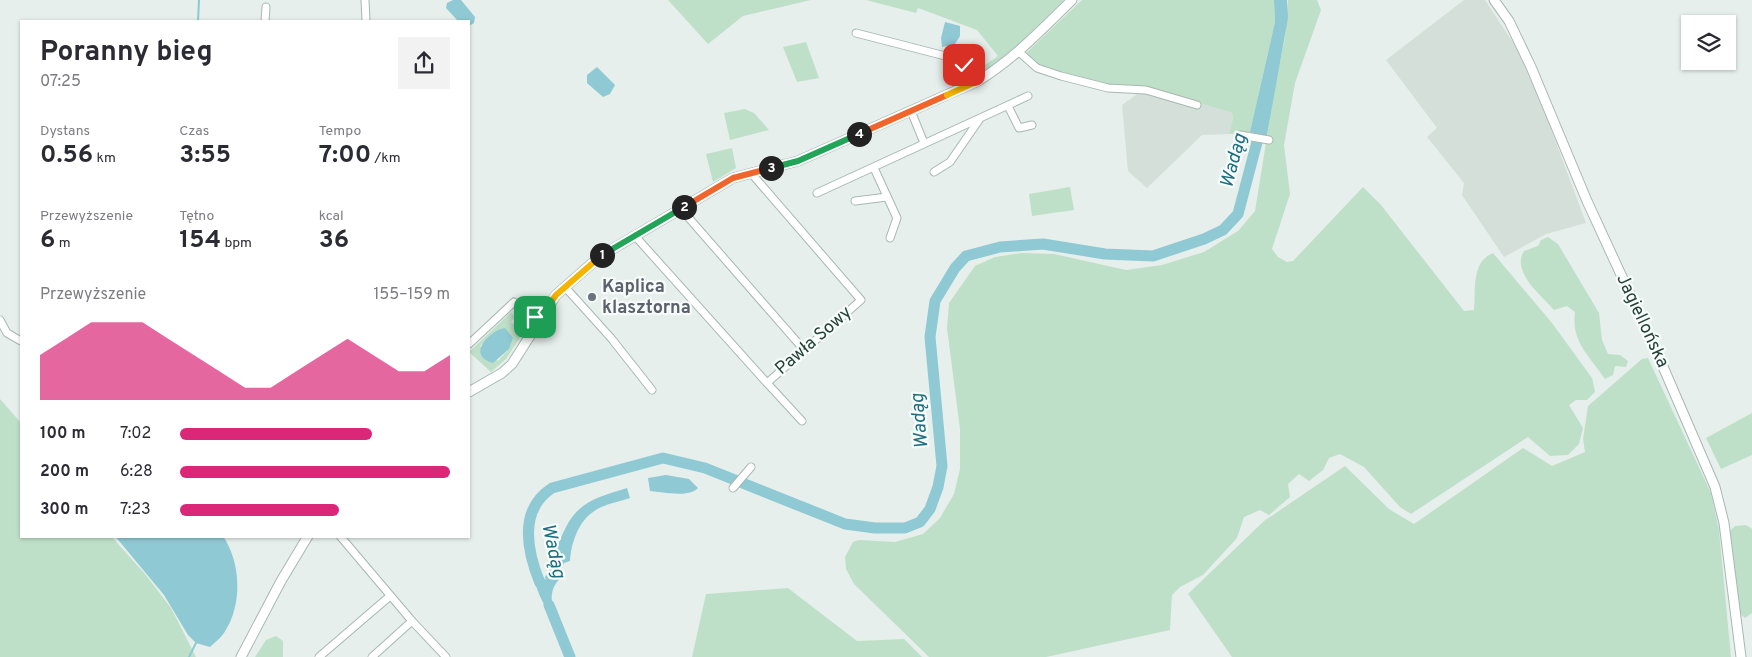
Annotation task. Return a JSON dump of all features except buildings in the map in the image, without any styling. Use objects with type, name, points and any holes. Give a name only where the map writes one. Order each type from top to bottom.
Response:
[{"type":"street","points":[[365,0],[366,20]]},
{"type":"street","points":[[470,391],[502,373],[512,364],[539,319],[565,287],[597,259],[682,209],[716,186],[733,178],[798,161],[978,81],[1018,52],[1072,0]]},
{"type":"street","name":"Jagiellońska","points":[[1494,0],[1508,21],[1531,67],[1587,201],[1658,354],[1715,487],[1724,523],[1741,657]]},
{"type":"street","points":[[265,20],[266,7]]},
{"type":"street","points":[[856,33],[953,58],[964,65],[978,81]]},
{"type":"street","points":[[1018,52],[1037,68],[1061,76],[1108,88],[1146,90],[1196,105]]},
{"type":"street","points":[[817,193],[1028,96]]},
{"type":"street","points":[[1008,106],[1019,128],[1032,125]]},
{"type":"street","points":[[911,111],[924,143]]},
{"type":"street","points":[[934,172],[950,162],[979,119]]},
{"type":"street","points":[[956,130],[965,141]]},
{"type":"street","points":[[1240,136],[1269,140]]},
{"type":"street","points":[[874,168],[897,218],[890,238]]},
{"type":"street","name":"Pawła Sowy","points":[[635,236],[767,383],[861,300],[751,173]]},
{"type":"street","points":[[855,201],[888,198]]},
{"type":"street","points":[[682,209],[805,351]]},
{"type":"street","points":[[565,287],[611,338],[652,390]]},
{"type":"street","points":[[470,343],[514,302],[539,319]]},
{"type":"street","points":[[0,320],[7,333],[20,340]]},
{"type":"street","points":[[767,383],[802,421]]},
{"type":"street","points":[[733,488],[751,467]]},
{"type":"street","points":[[241,657],[280,581],[307,538]]},
{"type":"street","points":[[342,538],[390,596],[446,657]]},
{"type":"street","points":[[319,657],[390,596]]},
{"type":"street","points":[[372,657],[412,621]]},
{"type":"shaded area","points":[[1464,0],[1485,0],[1516,47],[1545,113],[1586,223],[1546,234],[1504,257],[1462,195],[1464,183],[1427,137],[1437,128],[1386,60]]},
{"type":"shaded area","points":[[1147,87],[1232,113],[1233,118],[1229,134],[1202,135],[1147,188],[1128,171],[1122,105]]},
{"type":"green space","points":[[668,0],[811,0],[743,16],[708,44]]},
{"type":"green space","points":[[866,0],[1064,0],[1002,60],[981,74],[978,70],[998,56],[977,30],[918,8],[916,13]]},
{"type":"green space","points":[[1082,0],[1274,0],[1275,22],[1250,133],[1229,134],[1233,118],[1232,113],[1147,87],[1109,85],[1057,72],[1038,65],[1025,54]]},
{"type":"green space","points":[[1288,0],[1317,0],[1321,10],[1295,83],[1284,145],[1290,194],[1272,249],[1278,257],[1287,262],[1293,261],[1363,187],[1381,205],[1464,311],[1474,310],[1478,269],[1486,257],[1493,253],[1552,323],[1592,378],[1595,392],[1587,400],[1576,400],[1569,405],[1583,428],[1579,444],[1568,455],[1550,456],[1528,437],[1411,514],[1400,507],[1364,467],[1340,454],[1329,458],[1323,470],[1309,481],[1299,474],[1288,484],[1290,497],[1269,515],[1260,510],[1244,517],[1237,538],[1203,575],[1180,587],[1172,595],[1170,630],[1046,657],[929,657],[854,584],[846,569],[845,557],[853,542],[859,540],[895,542],[923,534],[940,518],[954,494],[960,469],[960,429],[947,328],[949,303],[975,266],[995,257],[1022,253],[1054,254],[1126,270],[1162,265],[1204,252],[1238,231],[1255,211],[1285,37]]},
{"type":"green space","points":[[806,42],[819,78],[797,82],[783,47]]},
{"type":"green space","points":[[745,109],[754,113],[769,130],[730,140],[724,113]]},
{"type":"green space","points":[[732,148],[736,168],[713,182],[706,154]]},
{"type":"green space","points":[[1070,187],[1074,210],[1032,216],[1029,194]]},
{"type":"green space","points":[[1548,237],[1558,244],[1599,313],[1602,340],[1608,354],[1620,355],[1628,361],[1626,367],[1615,366],[1613,375],[1605,379],[1582,348],[1574,323],[1575,312],[1567,306],[1554,310],[1524,275],[1521,259],[1524,251],[1538,246],[1541,240]]},
{"type":"green space","points":[[511,312],[515,317],[511,322],[521,330],[531,320],[506,359],[491,372],[470,351]],"holes":[[[493,333],[509,349],[498,361],[480,346]]]},
{"type":"green space","points":[[1648,358],[1711,493],[1719,530],[1731,657],[1232,657],[1188,594],[1264,521],[1345,466],[1389,509],[1414,524],[1523,448],[1552,466],[1585,452],[1583,439],[1588,406],[1642,359]]},
{"type":"green space","points":[[0,399],[20,422],[20,538],[113,538],[145,574],[171,608],[196,657],[0,657]]},
{"type":"green space","points":[[1752,413],[1752,455],[1721,469],[1706,438]]},
{"type":"green space","points":[[1746,525],[1752,529],[1752,613],[1745,618],[1740,614],[1730,531],[1735,526]]},
{"type":"green space","points":[[788,588],[857,641],[904,639],[922,657],[692,657],[706,594]]},
{"type":"green space","points":[[276,636],[283,641],[283,657],[255,657],[266,640]]},
{"type":"water","points":[[453,0],[461,0],[475,17],[474,23],[470,25],[470,20],[457,20],[446,8],[447,3]]},
{"type":"water","points":[[1274,0],[1287,0],[1288,18],[1267,135],[1265,136],[1250,132],[1275,22]]},
{"type":"water","points":[[945,22],[960,26],[960,36],[955,44],[942,47],[941,38]]},
{"type":"water","points":[[597,67],[615,85],[610,94],[603,97],[587,83],[587,75]]},
{"type":"water","points":[[505,328],[513,338],[509,349],[493,363],[485,360],[480,350],[482,344],[492,334]]},
{"type":"water","points":[[666,475],[689,479],[698,488],[682,494],[650,491],[648,478]]},
{"type":"water","points":[[627,488],[630,498],[597,509],[579,527],[570,561],[564,563],[561,571],[564,572],[562,577],[554,586],[552,601],[554,620],[540,596],[534,576],[534,569],[546,580],[545,577],[555,561],[553,556],[571,518],[577,511],[592,501]]},
{"type":"water","points":[[117,538],[224,538],[229,547],[236,571],[237,597],[230,622],[221,637],[210,647],[196,643],[188,635],[164,595]]},
{"type":"waterway","points":[[198,20],[199,0]]},
{"type":"waterway","name":"Wadąg","points":[[540,583],[535,571],[528,532],[534,508],[541,497],[552,488],[663,458],[705,468],[845,524],[875,528],[905,528],[920,522],[930,509],[938,487],[942,466],[930,337],[935,301],[955,268],[966,256],[1000,247],[1043,244],[1105,254],[1153,256],[1204,239],[1223,230],[1238,214],[1261,127]]},
{"type":"waterway","name":"Wadąg","points":[[549,605],[570,657]]},
{"type":"waterway","points":[[189,657],[196,643]]},
{"type":"place","name":"Kaplica klasztorna","points":[[592,297]]},
{"type":"route","points":[[535,317],[539,319],[556,295],[597,259],[716,186],[733,178],[798,161],[978,81],[964,65]]}]
